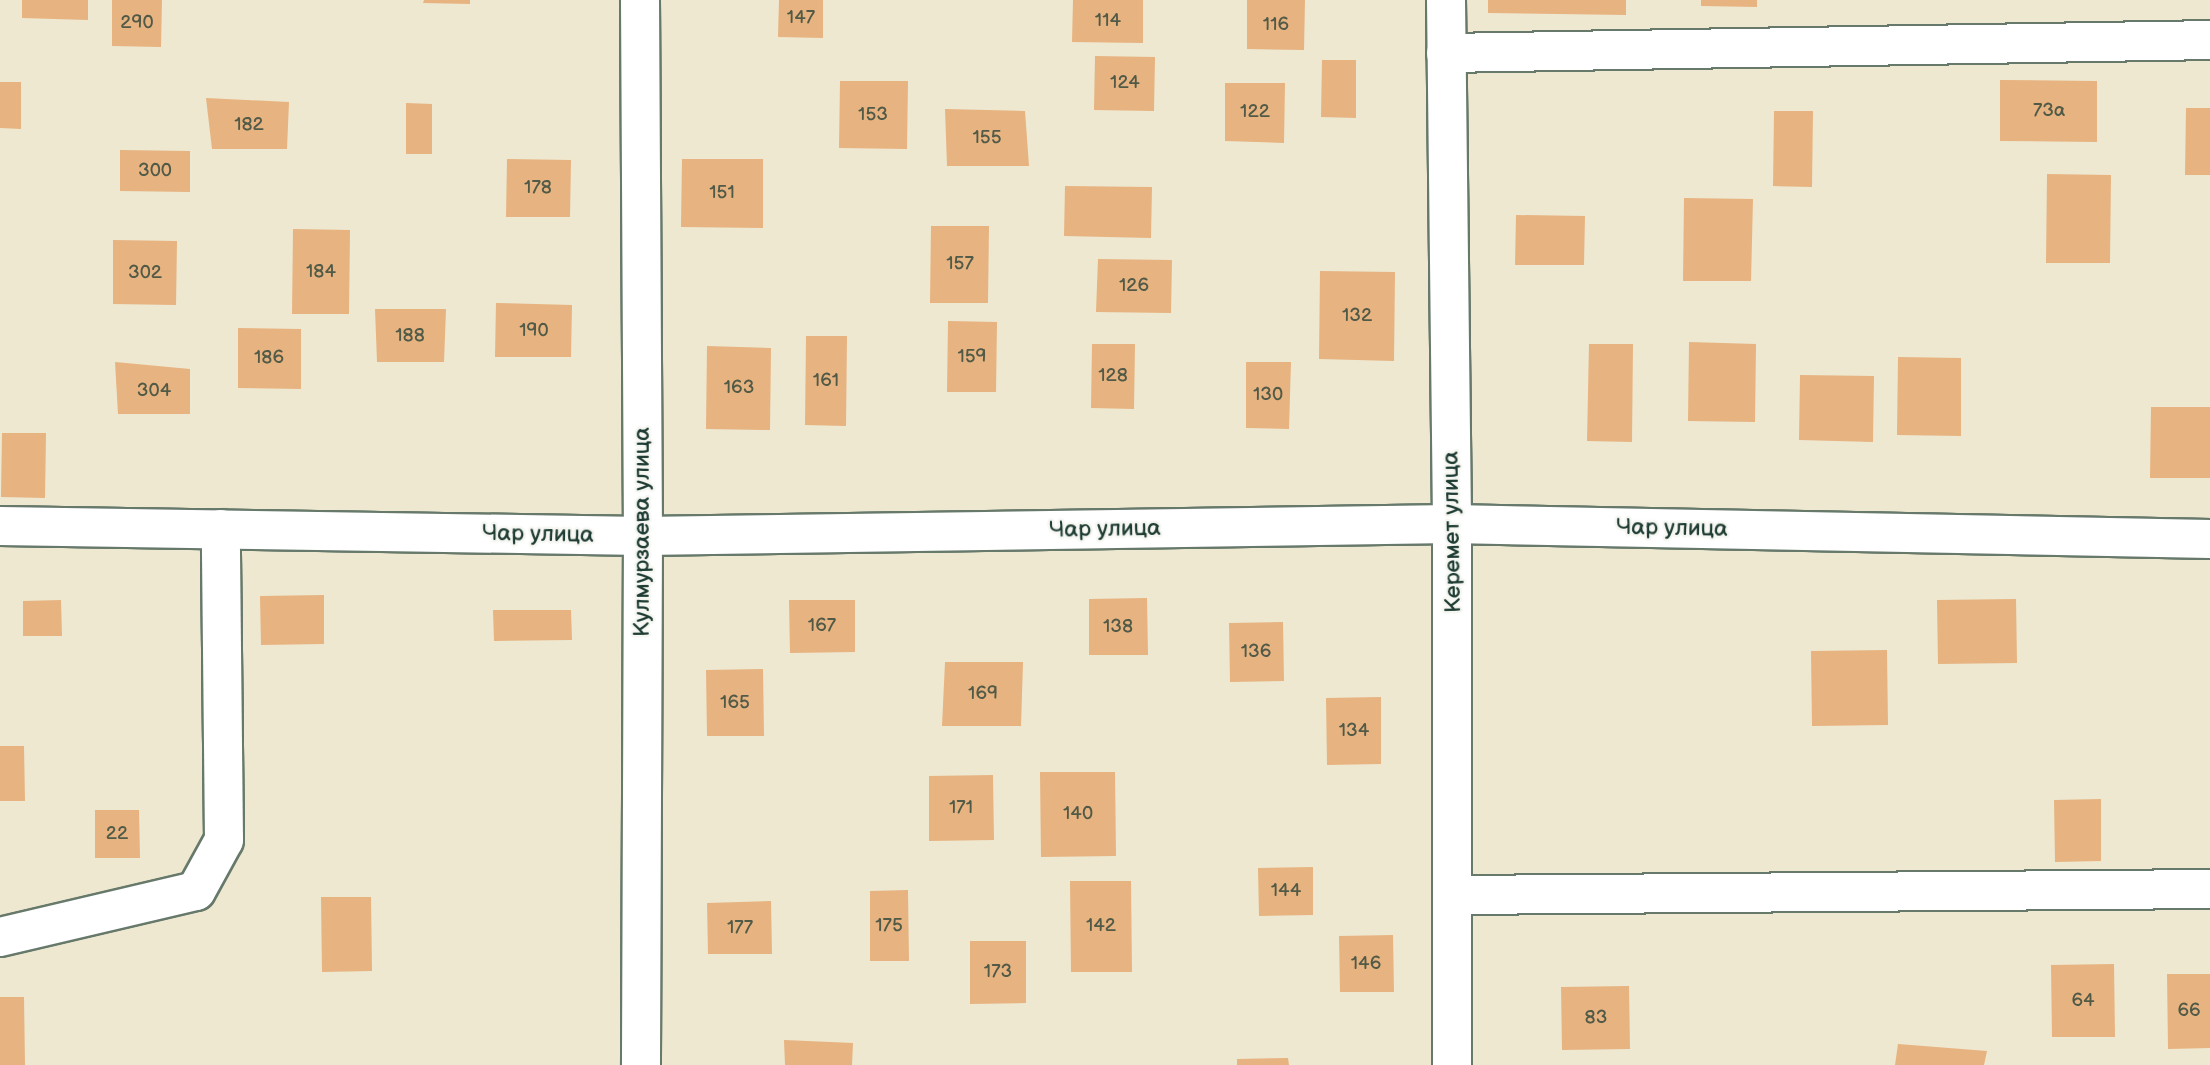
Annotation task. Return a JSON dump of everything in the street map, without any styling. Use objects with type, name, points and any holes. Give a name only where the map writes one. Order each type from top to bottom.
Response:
[{"type":"street","name":"Кулмурзаева улица","points":[[640,0],[643,536],[641,1065]]},
{"type":"street","name":"Керемет улица","points":[[1446,0],[1452,524],[1452,1065]]},
{"type":"street","points":[[1446,53],[2210,40]]},
{"type":"street","name":"Чар улица","points":[[0,526],[643,536],[1452,524],[2210,539]]},
{"type":"street","points":[[0,937],[196,891],[224,840],[222,529]]},
{"type":"street","points":[[1454,895],[2210,889]]},
{"type":"building","points":[[22,0],[88,0],[88,20],[22,18]]},
{"type":"building","points":[[112,0],[162,0],[161,47],[112,46]]},
{"type":"building","points":[[424,0],[470,0],[470,4],[423,3]]},
{"type":"building","points":[[779,0],[823,0],[823,38],[778,37]]},
{"type":"building","points":[[1073,0],[1143,0],[1143,43],[1072,42]]},
{"type":"building","points":[[1247,0],[1305,0],[1304,50],[1247,49]]},
{"type":"building","points":[[1488,0],[1626,0],[1626,15],[1488,13]]},
{"type":"building","points":[[1701,0],[1757,0],[1757,7],[1701,6]]},
{"type":"building","points":[[1095,56],[1155,57],[1154,111],[1094,110]]},
{"type":"building","points":[[1322,60],[1356,60],[1356,118],[1321,117]]},
{"type":"building","points":[[2000,80],[2097,81],[2097,142],[2000,141]]},
{"type":"building","points":[[840,81],[908,81],[907,149],[839,148]]},
{"type":"building","points":[[0,82],[21,82],[21,129],[0,128]]},
{"type":"building","points":[[1225,83],[1285,83],[1284,143],[1225,141]]},
{"type":"building","points":[[206,98],[289,102],[287,149],[212,149]]},
{"type":"building","points":[[406,103],[432,104],[432,154],[406,154]]},
{"type":"building","points":[[2186,108],[2210,108],[2210,175],[2185,175]]},
{"type":"building","points":[[945,109],[1025,111],[1029,166],[947,166]]},
{"type":"building","points":[[1774,111],[1813,111],[1812,187],[1773,186]]},
{"type":"building","points":[[120,150],[190,151],[190,192],[120,191]]},
{"type":"building","points":[[507,159],[571,160],[570,217],[506,217]]},
{"type":"building","points":[[682,159],[763,159],[763,228],[681,227]]},
{"type":"building","points":[[2047,174],[2111,175],[2110,263],[2046,263]]},
{"type":"building","points":[[1065,186],[1152,187],[1151,238],[1064,236]]},
{"type":"building","points":[[1684,198],[1753,199],[1751,281],[1683,281]]},
{"type":"building","points":[[1516,215],[1585,216],[1584,265],[1515,265]]},
{"type":"building","points":[[931,226],[989,226],[988,303],[930,303]]},
{"type":"building","points":[[293,229],[350,230],[349,314],[292,314]]},
{"type":"building","points":[[113,240],[177,241],[176,305],[113,304]]},
{"type":"building","points":[[1098,259],[1172,260],[1171,313],[1096,312]]},
{"type":"building","points":[[1320,271],[1395,272],[1394,361],[1319,359]]},
{"type":"building","points":[[496,303],[572,305],[571,357],[495,357]]},
{"type":"building","points":[[375,309],[446,309],[444,362],[377,362]]},
{"type":"building","points":[[948,321],[997,322],[996,392],[947,392]]},
{"type":"building","points":[[238,328],[301,329],[301,389],[238,388]]},
{"type":"building","points":[[806,336],[847,336],[846,426],[805,425]]},
{"type":"building","points":[[1689,342],[1756,344],[1755,422],[1688,421]]},
{"type":"building","points":[[1092,344],[1135,344],[1134,409],[1091,408]]},
{"type":"building","points":[[1589,344],[1633,344],[1632,442],[1587,441]]},
{"type":"building","points":[[707,346],[771,348],[770,430],[706,429]]},
{"type":"building","points":[[1898,357],[1961,358],[1961,436],[1897,435]]},
{"type":"building","points":[[115,362],[190,369],[190,414],[118,414]]},
{"type":"building","points":[[1246,362],[1291,362],[1289,429],[1246,428]]},
{"type":"building","points":[[1800,375],[1874,376],[1873,442],[1799,440]]},
{"type":"building","points":[[2151,407],[2210,407],[2210,478],[2150,478]]},
{"type":"building","points":[[2,433],[46,433],[45,498],[1,497]]},
{"type":"building","points":[[324,595],[324,644],[261,645],[260,596]]},
{"type":"building","points":[[1147,598],[1148,655],[1089,655],[1089,599]]},
{"type":"building","points":[[2016,599],[2017,663],[1938,664],[1937,600]]},
{"type":"building","points":[[61,600],[62,636],[23,636],[23,601]]},
{"type":"building","points":[[789,600],[855,600],[855,652],[790,653]]},
{"type":"building","points":[[493,610],[571,610],[572,640],[494,641]]},
{"type":"building","points":[[1283,622],[1284,681],[1230,682],[1229,623]]},
{"type":"building","points":[[1887,650],[1888,725],[1812,726],[1811,651]]},
{"type":"building","points":[[945,662],[1023,662],[1021,726],[942,726]]},
{"type":"building","points":[[763,669],[764,736],[707,736],[706,670]]},
{"type":"building","points":[[1381,697],[1381,764],[1327,765],[1326,698]]},
{"type":"building","points":[[0,746],[24,746],[25,801],[0,801]]},
{"type":"building","points":[[1040,772],[1115,772],[1116,856],[1041,857]]},
{"type":"building","points":[[993,775],[994,840],[929,841],[929,776]]},
{"type":"building","points":[[2101,799],[2101,861],[2055,862],[2054,800]]},
{"type":"building","points":[[95,810],[139,810],[140,858],[95,858]]},
{"type":"building","points":[[1313,867],[1313,915],[1259,916],[1258,868]]},
{"type":"building","points":[[1070,881],[1131,881],[1132,972],[1071,972]]},
{"type":"building","points":[[908,890],[909,961],[870,961],[870,891]]},
{"type":"building","points":[[321,897],[371,897],[372,971],[322,972]]},
{"type":"building","points":[[771,901],[772,954],[708,954],[707,903]]},
{"type":"building","points":[[1393,935],[1394,992],[1340,992],[1339,936]]},
{"type":"building","points":[[970,941],[1026,941],[1026,1003],[970,1004]]},
{"type":"building","points":[[2114,964],[2115,1037],[2052,1037],[2051,965]]},
{"type":"building","points":[[2167,974],[2210,974],[2210,1048],[2168,1049]]},
{"type":"building","points":[[1629,986],[1630,1049],[1562,1050],[1561,987]]},
{"type":"building","points":[[0,997],[24,997],[25,1065],[0,1065]]},
{"type":"building","points":[[784,1040],[853,1043],[852,1065],[785,1065]]},
{"type":"building","points":[[1898,1044],[1987,1051],[1984,1065],[1895,1065]]},
{"type":"building","points":[[1288,1058],[1289,1065],[1237,1065],[1237,1059]]}]
